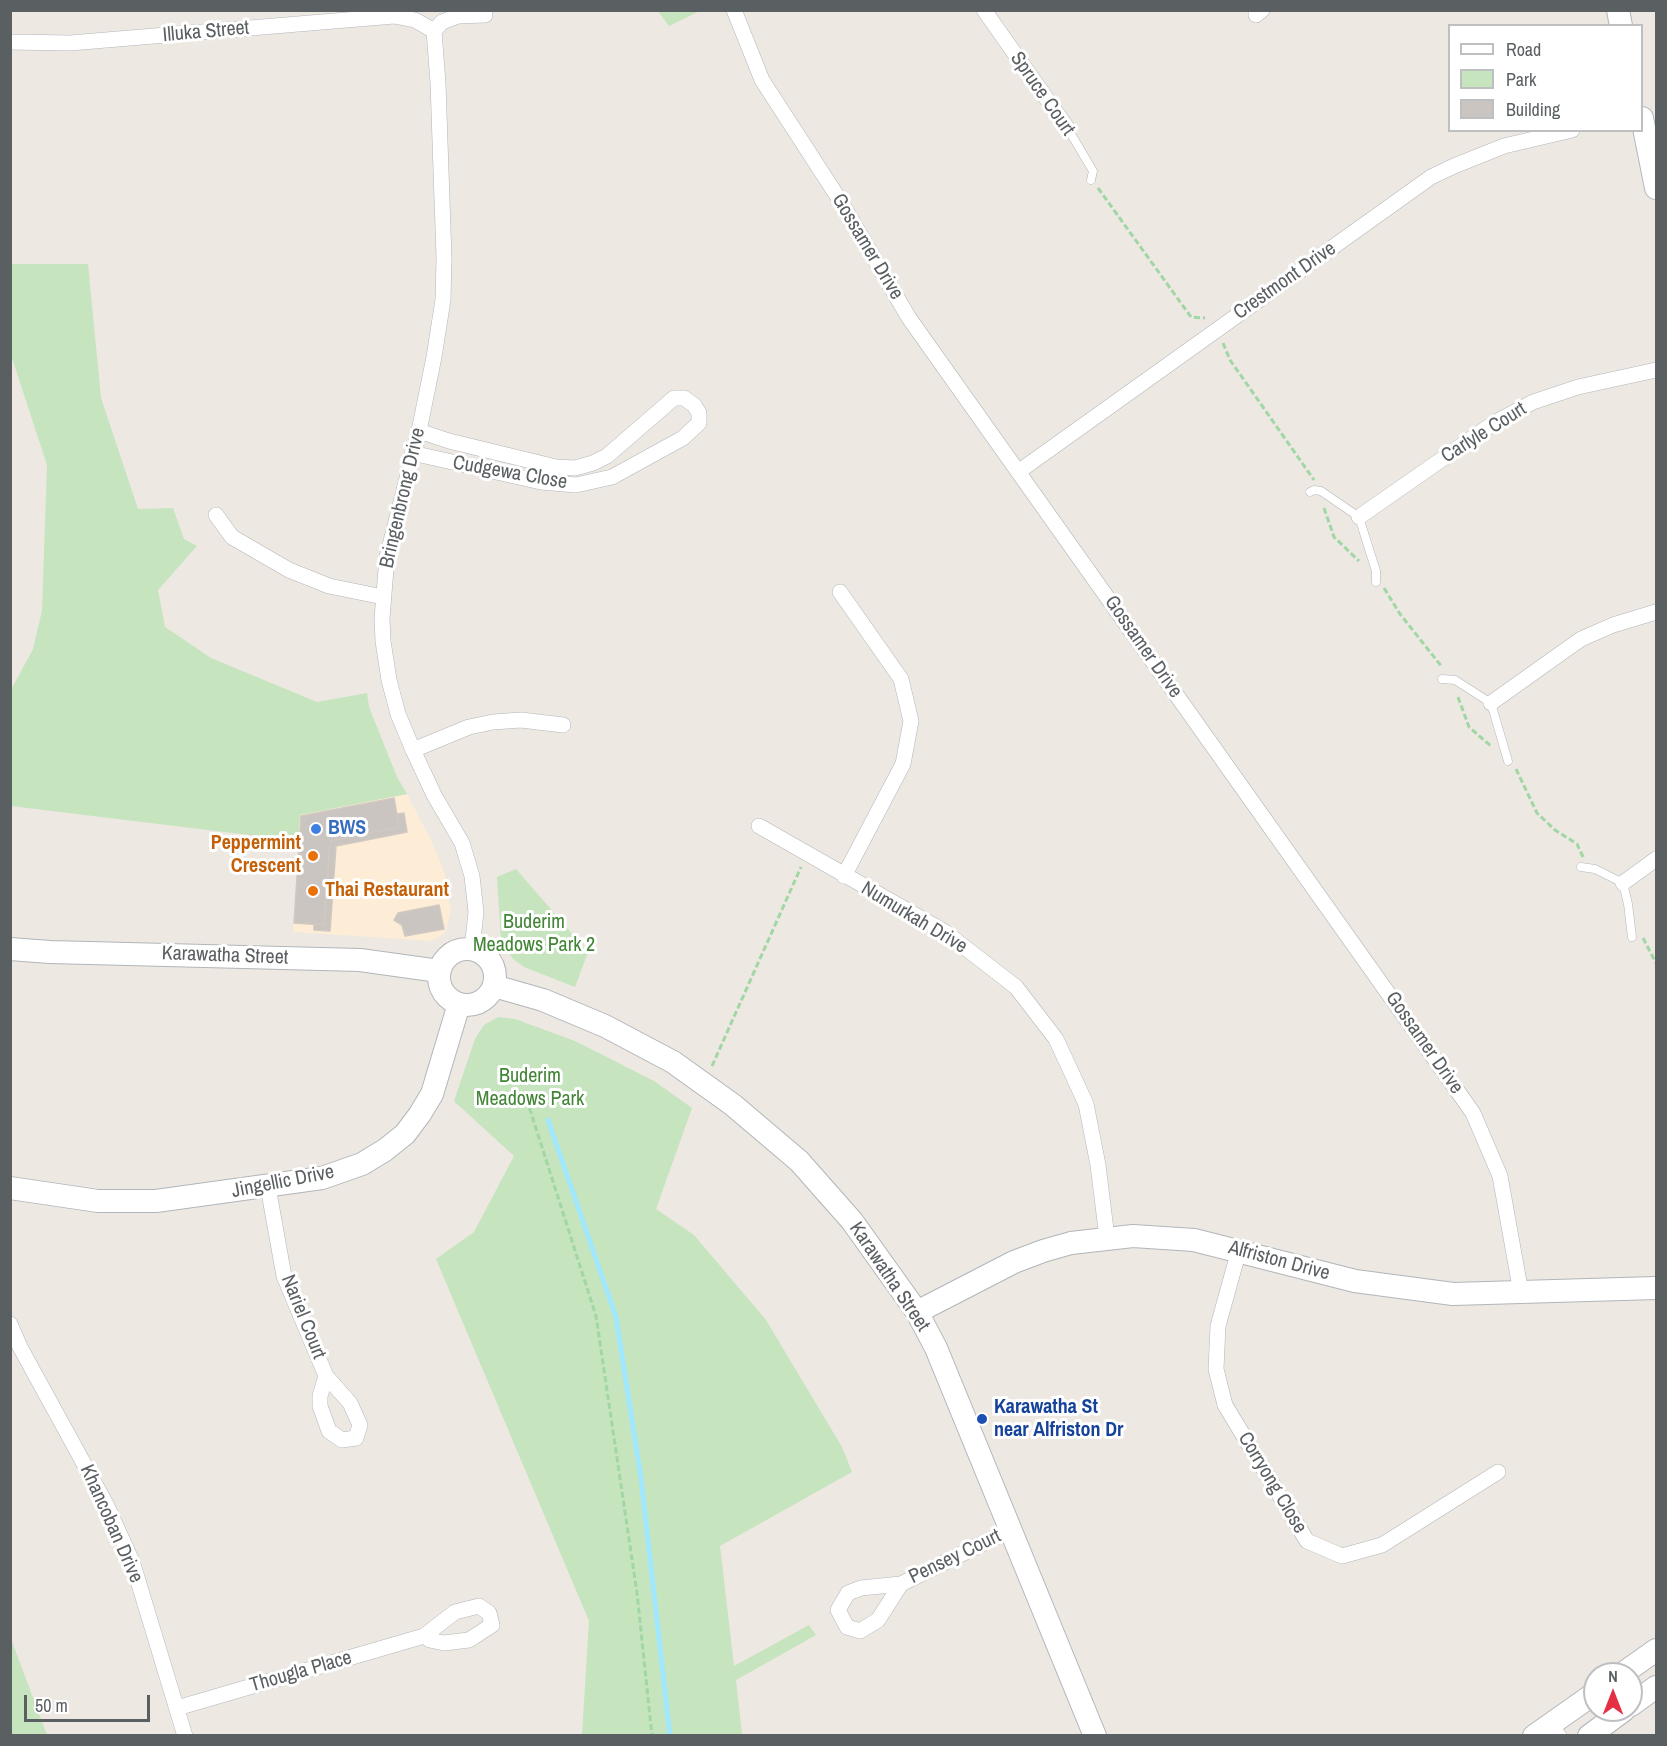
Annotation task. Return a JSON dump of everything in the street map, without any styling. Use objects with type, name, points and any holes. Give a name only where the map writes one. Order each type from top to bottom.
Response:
[{"type":"street","name":"Gossamer Drive","points":[[734,10],[762,80],[841,202],[909,318],[1473,1113],[1500,1176],[1521,1293]]},
{"type":"street","name":"Spruce Court","points":[[984,10],[1068,129]]},
{"type":"street","points":[[434,31],[442,22],[458,16],[485,15]]},
{"type":"street","name":"Illuka Street","points":[[10,42],[70,43],[394,16],[415,20],[434,31]]},
{"type":"street","name":"Bringenbrong Drive","points":[[434,31],[444,258],[443,300],[419,431],[387,557],[383,597],[383,641],[389,680],[398,714],[434,795],[462,843],[472,876],[476,912],[472,949]]},
{"type":"street","points":[[1643,127],[1656,188]]},
{"type":"street","name":"Crestmont Drive","points":[[1018,472],[1431,177],[1504,146],[1564,132]]},
{"type":"street","name":"Carlyle Court","points":[[1359,517],[1494,423],[1533,402],[1600,381],[1656,370]]},
{"type":"street","name":"Cudgewa Close","points":[[412,453],[541,482],[576,485],[612,477],[682,438],[699,423],[699,413],[694,405],[684,398],[674,398],[607,456],[575,468],[534,462],[449,441],[419,431]]},
{"type":"street","points":[[216,515],[232,537],[289,570],[329,586],[383,597]]},
{"type":"street","points":[[840,592],[901,679],[911,721],[903,764],[844,876]]},
{"type":"street","points":[[1491,703],[1581,639],[1613,625],[1656,612]]},
{"type":"street","points":[[413,750],[469,727],[493,722],[521,720],[563,726]]},
{"type":"street","name":"Numurkah Drive","points":[[759,826],[945,932],[1016,987],[1056,1039],[1086,1104],[1098,1165],[1107,1238]]},
{"type":"street","points":[[1623,883],[1656,859]]},
{"type":"street","name":"Karawatha Street","points":[[10,949],[360,960],[439,971]]},
{"type":"street","points":[[463,949],[472,949],[488,958],[495,976],[494,986],[484,1000],[468,1005],[459,1004],[445,995],[438,980],[439,971],[447,956],[463,949]]},
{"type":"street","name":"Karawatha Street","points":[[494,986],[543,1000],[605,1026],[673,1062],[733,1105],[799,1161],[852,1221],[917,1312],[936,1348],[1095,1736]]},
{"type":"street","name":"Jingellic Drive","points":[[10,1188],[98,1201],[156,1201],[322,1178],[362,1164],[405,1134],[432,1094],[459,1004]]},
{"type":"street","name":"Nariel Court","points":[[268,1187],[284,1276],[326,1376]]},
{"type":"street","name":"Alfriston Drive","points":[[917,1312],[1014,1262],[1071,1243],[1107,1238],[1169,1237],[1194,1240],[1355,1281],[1453,1294],[1656,1288]]},
{"type":"street","name":"Corryong Close","points":[[1239,1250],[1218,1326],[1216,1369],[1225,1405],[1307,1541],[1342,1556],[1382,1545],[1498,1472]]},
{"type":"street","name":"Khancoban Drive","points":[[10,1324],[20,1347],[106,1504],[132,1561],[184,1736]]},
{"type":"street","name":"Pensey Court","points":[[901,1584],[1010,1530]]},
{"type":"street","name":"Thougla Place","points":[[177,1708],[424,1636]]},
{"type":"street","points":[[1639,1662],[1656,1650]]},
{"type":"street","points":[[1643,1696],[1656,1687]]},
{"type":"street","points":[[1534,1736],[1558,1729],[1583,1705]]},
{"type":"street","points":[[1589,1736],[1608,1722]]},
{"type":"lane","name":"Spruce Court","points":[[1068,129],[1093,171],[1091,180]]},
{"type":"lane","points":[[1314,491],[1328,495],[1359,517],[1377,580]]},
{"type":"lane","points":[[1446,679],[1491,703],[1508,761]]},
{"type":"lane","points":[[1584,867],[1606,873],[1623,883],[1632,937]]},
{"type":"path","points":[[1091,180],[1191,317],[1207,317],[1210,321]]},
{"type":"path","points":[[1222,338],[1224,350],[1230,360],[1312,474],[1314,491],[1334,537],[1377,580],[1446,679],[1469,727],[1515,767],[1537,813],[1555,830],[1577,844],[1584,867]]},
{"type":"path","points":[[711,1068],[806,854]]},
{"type":"path","points":[[1630,927],[1636,926],[1656,963]]},
{"type":"path","points":[[524,1090],[596,1316],[637,1593],[652,1736]]},
{"type":"shaded area","points":[[407,794],[432,842],[446,877],[451,912],[445,933],[432,941],[293,932],[300,815]]},
{"type":"green space","points":[[658,11],[700,11],[669,26]]},
{"type":"green space","points":[[11,264],[88,264],[101,398],[138,509],[173,508],[184,539],[197,546],[158,590],[165,627],[211,658],[317,702],[367,693],[369,707],[397,777],[407,794],[300,815],[298,841],[11,806],[11,690],[33,649],[42,611],[47,465],[11,355]]},
{"type":"green space","name":"Buderim Meadows Park 2","points":[[516,869],[588,952],[575,987],[524,967],[513,959],[501,940],[497,877]]},
{"type":"green space","name":"Buderim Meadows Park","points":[[498,1017],[515,1019],[575,1041],[654,1081],[692,1108],[656,1209],[694,1235],[766,1320],[842,1447],[852,1472],[720,1546],[734,1666],[809,1625],[816,1635],[736,1680],[742,1735],[582,1735],[589,1621],[436,1259],[474,1232],[514,1156],[454,1101],[475,1039],[484,1025]]},
{"type":"green space","points":[[11,1639],[47,1735],[11,1735]]},
{"type":"building","points":[[394,798],[399,827],[330,841],[324,925],[294,923],[301,816]]},
{"type":"building","points":[[404,813],[407,832],[336,846],[330,931],[314,930],[314,924],[324,925],[330,841],[399,827],[397,814]]},
{"type":"building","points":[[439,905],[444,929],[405,936],[402,925],[394,920],[398,913]]},
{"type":"waterway","points":[[548,1120],[616,1317],[641,1478],[670,1736]]},
{"type":"place","name":"BWS","points":[[316,829]]},
{"type":"place","name":"Peppermint Crescent","points":[[313,856]]},
{"type":"place","name":"Thai Restaurant","points":[[313,891]]},
{"type":"place","name":"Karawatha St near Alfriston Dr","points":[[982,1419]]}]
